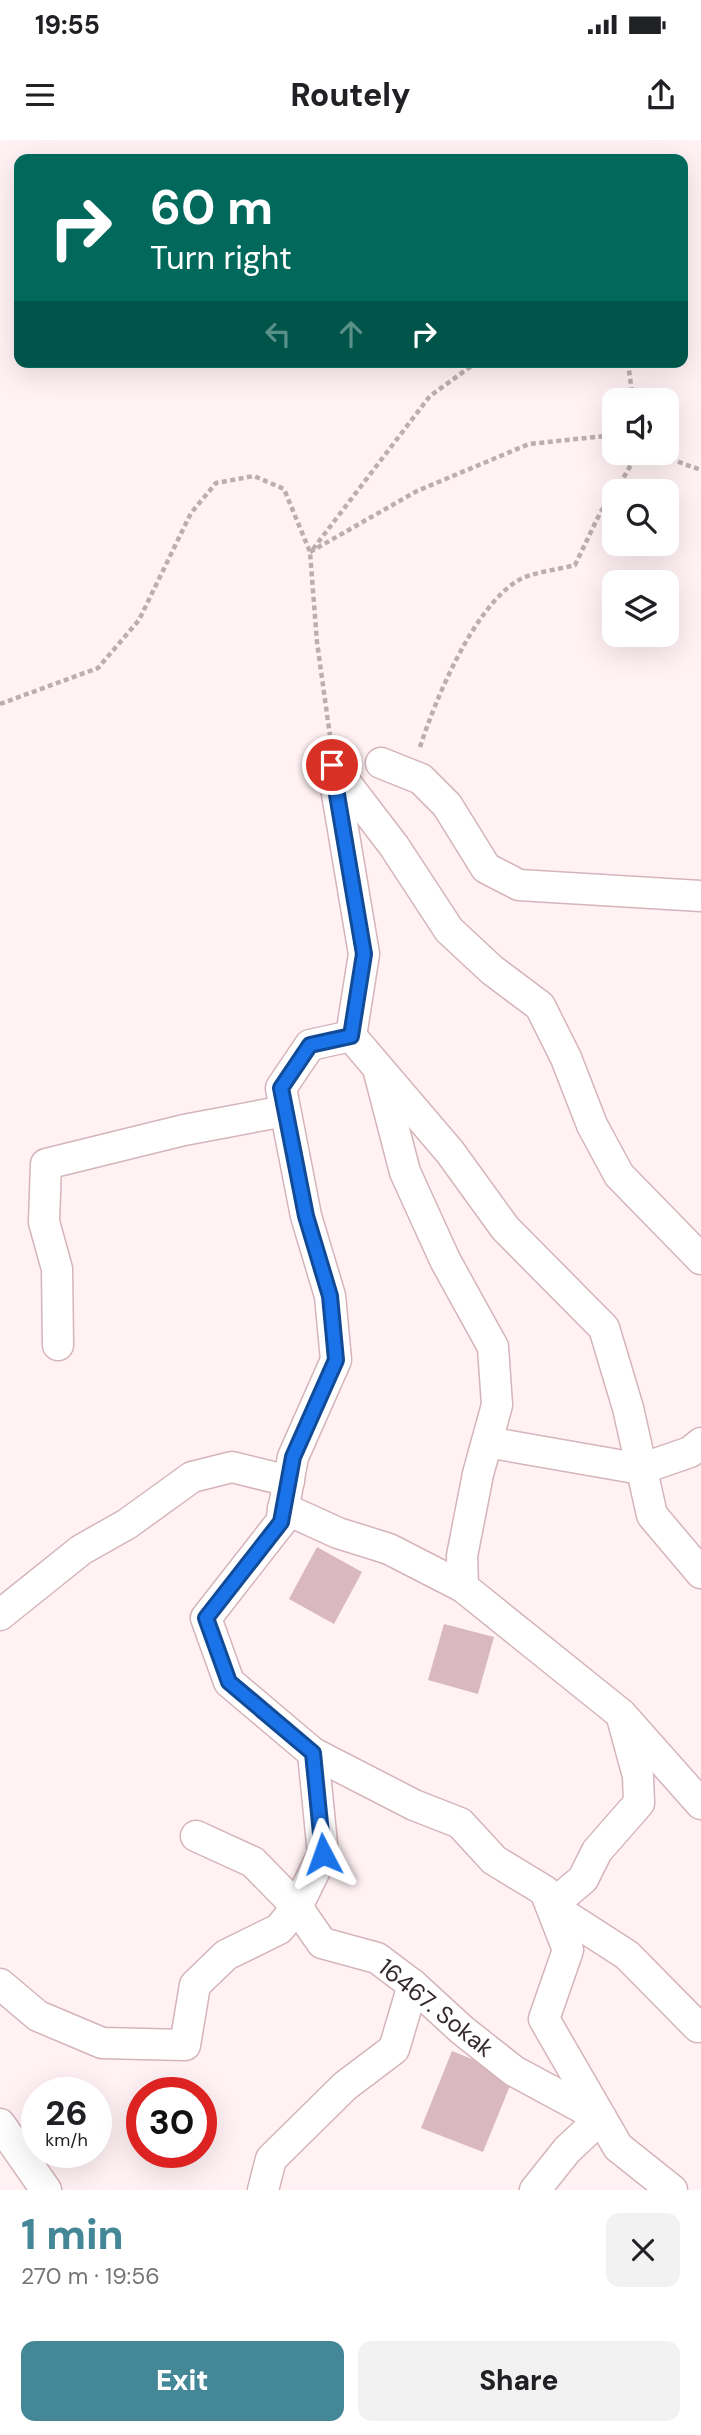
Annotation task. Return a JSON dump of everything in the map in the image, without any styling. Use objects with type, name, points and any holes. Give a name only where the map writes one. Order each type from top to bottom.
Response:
[{"type":"street","points":[[336,750],[364,954],[351,1036]]},
{"type":"street","points":[[336,750],[449,930],[492,970],[540,1006],[566,1058],[592,1125],[619,1175],[701,1259]]},
{"type":"street","points":[[382,764],[421,779],[447,805],[486,868],[519,885],[701,896]]},
{"type":"street","points":[[351,1036],[376,1061],[450,1152],[505,1228],[604,1328],[628,1408],[652,1515],[701,1573]]},
{"type":"street","points":[[351,1036],[310,1045],[281,1088],[306,1216],[330,1296],[336,1360],[293,1457],[281,1522],[206,1618],[229,1682],[313,1753],[414,1805],[460,1823],[494,1860],[545,1891],[568,1950],[544,2019],[618,2147],[672,2190]]},
{"type":"street","points":[[376,1061],[405,1172],[445,1260],[493,1347],[497,1405],[462,1556],[463,1587]]},
{"type":"street","points":[[58,1345],[57,1269],[44,1222],[46,1164],[184,1130],[285,1111]]},
{"type":"street","points":[[487,1442],[641,1469],[690,1452],[701,1443]]},
{"type":"street","points":[[0,1615],[81,1550],[127,1524],[192,1477],[232,1467],[286,1494],[338,1533],[389,1549],[463,1587],[621,1714],[701,1804]]},
{"type":"street","points":[[551,1906],[583,1879],[597,1851],[639,1803],[638,1776],[621,1714]]},
{"type":"street","points":[[0,1984],[38,2016],[102,2043],[185,2045],[195,1985],[226,1955],[279,1929],[297,1907],[323,1854],[313,1753]]},
{"type":"street","name":"16467. Sokak","points":[[196,1836],[253,1862],[297,1907],[322,1943],[377,1958],[514,2071],[601,2118]]},
{"type":"street","points":[[551,1906],[627,1955],[698,2027]]},
{"type":"street","points":[[260,2187],[271,2159],[345,2086],[394,2049],[413,1985]]},
{"type":"street","points":[[535,2190],[567,2150],[601,2118]]},
{"type":"street","points":[[0,2124],[46,2190]]},
{"type":"path","points":[[310,552],[430,396],[469,368]]},
{"type":"path","points":[[629,368],[632,388]]},
{"type":"path","points":[[310,552],[416,491],[529,444],[602,436]]},
{"type":"path","points":[[679,462],[701,470]]},
{"type":"path","points":[[0,704],[99,668],[139,620],[191,513],[216,483],[254,476],[284,489],[310,552],[317,642],[329,730],[336,750]]},
{"type":"path","points":[[382,764],[419,751],[428,722],[483,612],[519,580],[575,565],[602,510]]},
{"type":"path","points":[[329,730],[336,750]]},
{"type":"building","points":[[317,1547],[362,1572],[334,1624],[289,1599]]},
{"type":"building","points":[[444,1624],[494,1637],[478,1694],[428,1680]]},
{"type":"building","points":[[452,2051],[514,2076],[483,2152],[421,2128]]},
{"type":"route","points":[[323,1854],[313,1753],[229,1682],[206,1618],[281,1522],[293,1457],[336,1360],[330,1296],[306,1216],[281,1088],[310,1045],[351,1036],[364,954],[332,765]]}]
